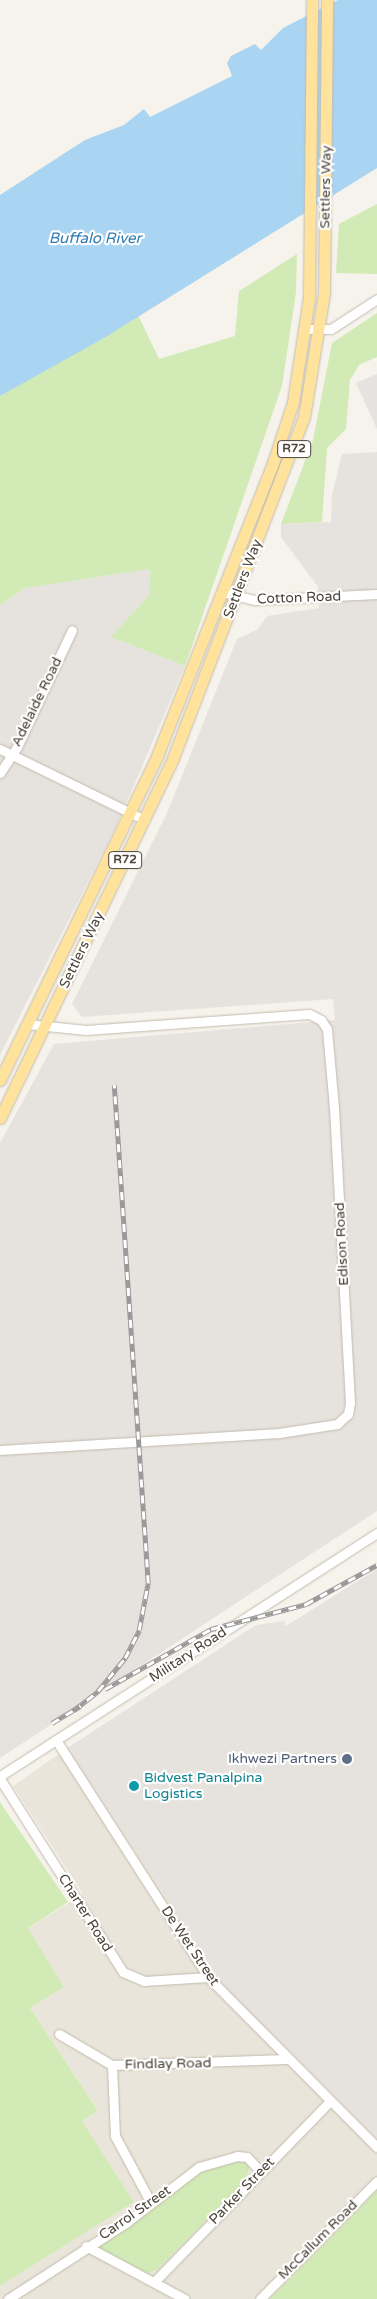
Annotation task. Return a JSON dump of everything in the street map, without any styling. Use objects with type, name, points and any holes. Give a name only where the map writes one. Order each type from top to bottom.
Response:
[{"type":"main road","name":"Settlers Way","points":[[0,1080],[132,813],[282,438],[301,369],[309,297],[312,0]]},
{"type":"main road","name":"Settlers Way","points":[[0,1118],[145,820],[237,597],[297,441],[320,330],[324,294],[327,0]]},
{"type":"street","points":[[306,329],[320,330],[354,316],[377,298]]},
{"type":"street","name":"Cotton Road","points":[[222,592],[237,597],[282,600],[377,594]]},
{"type":"street","name":"Adelaide Road","points":[[0,773],[10,754],[17,747],[72,630]]},
{"type":"street","points":[[0,749],[145,820]]},
{"type":"street","name":"Edison Road","points":[[0,1450],[279,1433],[337,1424],[348,1414],[350,1403],[334,1108],[327,1029],[321,1020],[309,1014],[86,1030],[44,1028],[27,1024]]},
{"type":"street","name":"Military Road","points":[[0,1778],[377,1533]]},
{"type":"street","name":"De Wet Street","points":[[56,1740],[208,1977],[286,2059],[377,2147]]},
{"type":"street","name":"Charter Road","points":[[0,1778],[123,1972],[144,1981],[208,1977]]},
{"type":"street","name":"Findlay Road","points":[[59,2034],[112,2065],[286,2059]]},
{"type":"street","points":[[112,2065],[115,2136],[151,2203]]},
{"type":"street","name":"Parker Street","points":[[155,2281],[329,2102]]},
{"type":"street","name":"Carrol Street","points":[[10,2296],[151,2203],[212,2160],[247,2157],[260,2172]]},
{"type":"street","name":"McCallum Road","points":[[260,2299],[377,2181]]},
{"type":"street","points":[[86,2246],[126,2270],[155,2281],[185,2299]]},
{"type":"shaded area","points":[[377,374],[377,429],[356,383]]},
{"type":"shaded area","points":[[377,452],[377,1511],[0,1758],[0,1143],[54,1044],[335,1020],[333,999],[82,1017],[72,1004],[167,813],[237,639],[258,629],[267,616],[319,608],[318,587],[281,537],[281,524],[331,522],[332,495],[342,454]]},
{"type":"shaded area","points":[[150,569],[149,595],[111,637],[185,666],[117,825],[0,1055],[0,605],[25,588]]},
{"type":"shaded area","points":[[377,1569],[377,2136],[221,1983],[69,1747],[256,1625],[284,1621],[286,1626]]},
{"type":"shaded area","points":[[69,1747],[221,1983],[377,2136],[377,2190],[270,2299],[0,2299],[0,2286],[134,2202],[82,2121],[98,2111],[30,2008],[64,1987],[28,1928],[83,1894],[13,1786]]},
{"type":"green space","points":[[377,204],[377,274],[336,273],[339,224]]},
{"type":"green space","points":[[297,254],[296,292],[282,386],[185,666],[111,637],[149,595],[150,569],[25,588],[0,605],[0,396],[138,315],[159,359],[235,336],[239,291]]},
{"type":"green space","points":[[377,313],[377,357],[359,365],[350,380],[346,429],[327,448],[322,522],[281,524],[313,440],[332,343]]},
{"type":"green space","points":[[0,1802],[68,1902],[28,1928],[64,1987],[30,2008],[98,2111],[82,2121],[134,2202],[0,2286]]},
{"type":"green space","points":[[222,2159],[244,2160],[249,2168],[246,2180],[158,2269],[144,2275],[99,2250],[99,2244],[183,2181]]},
{"type":"green space","points":[[377,2190],[377,2299],[270,2299]]},
{"type":"water","name":"Buffalo River","points":[[338,0],[377,0],[377,168],[104,338],[0,396],[0,195],[85,140],[124,125],[144,109],[150,117],[232,76],[227,63],[231,56],[255,44],[261,50],[283,28]]},
{"type":"railway","points":[[74,1710],[98,1691],[125,1658],[139,1630],[148,1583],[114,1085]]},
{"type":"railway","points":[[105,1689],[211,1629],[306,1604],[377,1565]]},
{"type":"railway","points":[[52,1723],[80,1706]]},
{"type":"place","name":"Ikhwezi Partners","points":[[347,1759]]},
{"type":"place","name":"Bidvest Panalpina Logistics","points":[[134,1786]]}]
